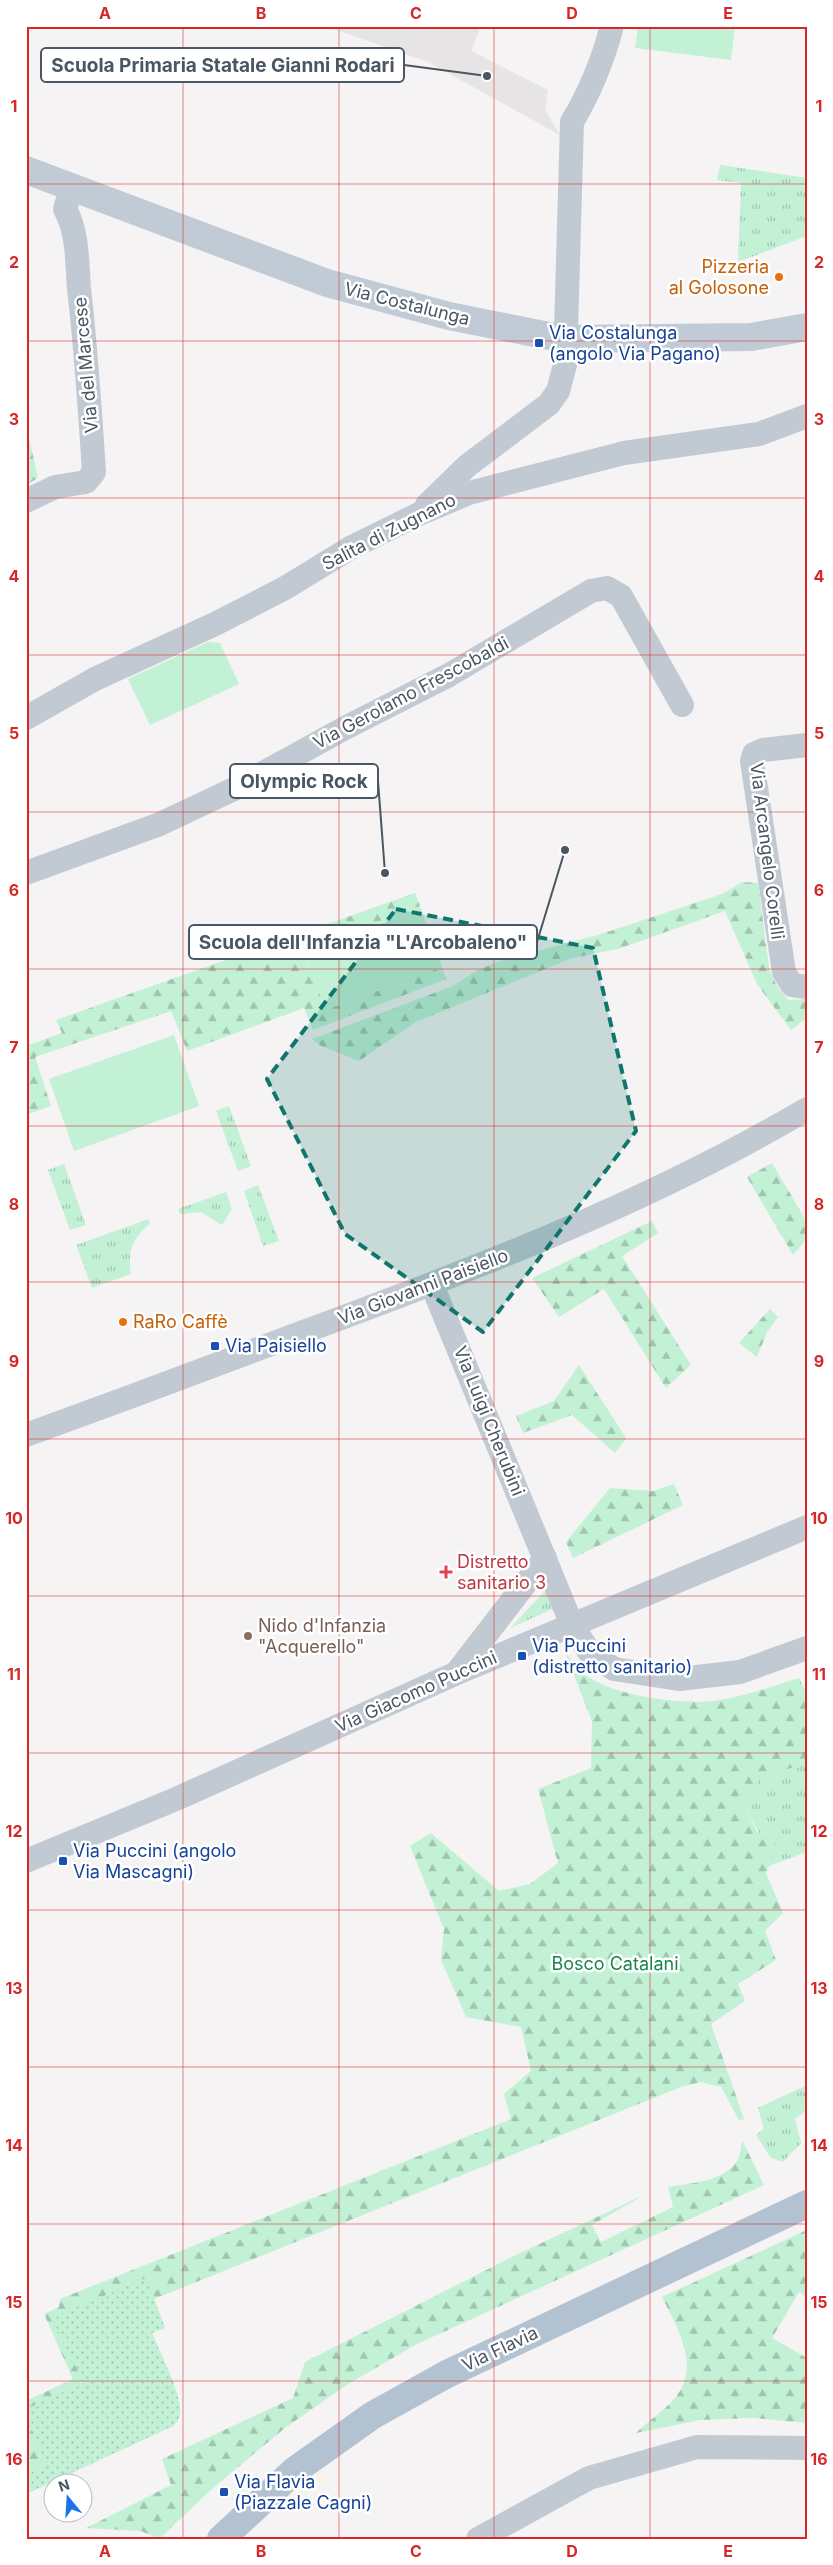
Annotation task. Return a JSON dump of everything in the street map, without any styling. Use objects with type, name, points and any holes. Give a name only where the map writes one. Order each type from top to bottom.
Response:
[{"type":"main road","name":"Via Flavia","points":[[221,2539],[294,2472],[381,2411],[448,2374],[807,2204]]},
{"type":"street","points":[[419,514],[467,466],[549,404],[558,391],[564,364],[572,122],[585,98],[606,50],[612,26]]},
{"type":"street","name":"Via Costalunga","points":[[26,170],[327,283],[449,316],[564,339],[751,337],[807,327]]},
{"type":"street","name":"Via del Marcese","points":[[26,501],[55,487],[86,482],[94,472],[86,353],[76,249],[72,222],[65,209],[72,186]]},
{"type":"street","name":"Salita di Zugnano","points":[[26,718],[95,679],[259,601],[352,547],[419,514],[469,493],[624,453],[759,434],[807,416]]},
{"type":"street","name":"Via Gerolamo Frescobaldi","points":[[26,873],[160,824],[234,789],[456,671],[592,591],[607,588],[621,596],[682,705]]},
{"type":"street","name":"Via Arcangelo Corelli","points":[[807,745],[763,750],[754,754],[752,761],[784,972],[792,985],[807,987]]},
{"type":"street","name":"Via Giovanni Paisiello","points":[[26,1435],[432,1285],[573,1228],[630,1202],[763,1135],[807,1109]]},
{"type":"street","name":"Via Luigi Cherubini","points":[[432,1285],[572,1625],[590,1653],[614,1669],[679,1680],[740,1672],[807,1648]]},
{"type":"street","name":"Via Giacomo Puccini","points":[[26,1861],[176,1799],[457,1673],[807,1527]]},
{"type":"street","points":[[457,1673],[545,1558]]},
{"type":"street","points":[[478,2539],[589,2478],[697,2447],[807,2448]]},
{"type":"highlighted area","points":[[396,909],[593,948],[636,1131],[483,1332],[345,1234],[267,1079]]},
{"type":"shaded area","points":[[325,26],[481,26],[471,51],[548,90],[545,110],[560,135],[428,62]]},
{"type":"green space","points":[[638,26],[735,26],[731,60],[635,48]]},
{"type":"green space","points":[[720,165],[807,178],[807,236],[738,262],[741,183],[717,180]]},
{"type":"green space","points":[[26,425],[38,478],[26,485]]},
{"type":"green space","points":[[208,642],[220,643],[239,684],[150,725],[128,679]]},
{"type":"green space","points":[[742,882],[758,883],[769,968],[777,985],[789,1000],[807,999],[807,1018],[791,1030],[757,984],[725,911],[618,949],[572,958],[416,1022],[359,1061],[319,1045],[312,1039],[453,986],[478,970],[503,960],[598,935],[722,894]]},
{"type":"green space","points":[[415,893],[420,906],[303,951],[326,1009],[442,967],[446,979],[313,1030],[304,1008],[187,1051],[171,1011],[35,1057],[51,1106],[26,1115],[26,1046],[62,1033],[56,1020]]},
{"type":"green space","points":[[420,906],[442,967],[326,1010],[303,950]]},
{"type":"green space","points":[[174,1035],[199,1106],[74,1151],[49,1079]]},
{"type":"green space","points":[[229,1106],[251,1166],[238,1171],[216,1111]]},
{"type":"green space","points":[[772,1163],[807,1222],[807,1238],[793,1255],[747,1177]]},
{"type":"green space","points":[[64,1164],[86,1225],[70,1230],[48,1170]]},
{"type":"green space","points":[[258,1185],[279,1241],[263,1246],[244,1191]]},
{"type":"green space","points":[[226,1192],[232,1209],[222,1225],[201,1212],[180,1214],[178,1209]]},
{"type":"green space","points":[[149,1219],[150,1223],[135,1240],[131,1252],[131,1274],[92,1288],[76,1245]]},
{"type":"green space","points":[[652,1221],[658,1233],[622,1256],[691,1365],[666,1388],[604,1289],[559,1317],[532,1278]]},
{"type":"green space","points":[[770,1309],[778,1317],[767,1332],[757,1357],[739,1343]]},
{"type":"green space","points":[[579,1365],[626,1438],[615,1453],[572,1415],[523,1433],[516,1416],[554,1401]]},
{"type":"green space","points":[[674,1484],[683,1505],[573,1558],[566,1542],[610,1488],[653,1491]]},
{"type":"green space","points":[[546,1590],[553,1609],[510,1628]]},
{"type":"green space","name":"Bosco Catalani","points":[[564,1650],[581,1671],[593,1680],[620,1691],[652,1698],[700,1702],[714,1701],[745,1695],[799,1678],[807,1694],[807,1757],[799,1765],[759,1780],[743,1804],[758,1833],[775,1842],[773,1858],[766,1873],[783,1913],[765,1931],[776,1960],[738,1984],[745,2001],[711,2024],[744,2119],[739,2120],[721,2087],[701,2082],[681,2087],[154,2299],[165,2328],[152,2333],[180,2404],[177,2421],[173,2426],[74,2472],[42,2472],[42,2487],[26,2494],[26,2401],[73,2379],[44,2314],[59,2307],[60,2299],[511,2119],[504,2094],[531,2071],[521,2027],[466,2017],[441,1960],[444,1929],[410,1846],[431,1833],[499,1891],[530,1884],[558,1863],[538,1789],[591,1768],[592,1721]]},
{"type":"green space","points":[[807,1757],[807,1852],[769,1866],[773,1858],[743,1804],[759,1780],[799,1765]]},
{"type":"green space","points":[[807,2085],[807,2110],[795,2119],[801,2143],[783,2162],[771,2158],[756,2135],[764,2129],[758,2108]]},
{"type":"green space","points":[[742,2140],[764,2185],[415,2345],[345,2386],[285,2428],[214,2487],[159,2539],[141,2531],[86,2528],[171,2485],[162,2459],[293,2398],[305,2362],[516,2255],[646,2194],[592,2225],[601,2242],[673,2207],[668,2187],[707,2180],[725,2173],[738,2159]]},
{"type":"green space","points":[[807,2230],[807,2297],[799,2292],[772,2338],[807,2358],[807,2423],[753,2418],[700,2420],[636,2433],[676,2397],[683,2385],[686,2372],[687,2359],[680,2333],[662,2297]]},
{"type":"green space","points":[[146,2278],[165,2328],[152,2333],[177,2395],[180,2412],[178,2420],[173,2426],[74,2472],[42,2472],[42,2487],[26,2494],[26,2475],[47,2465],[26,2418],[26,2409],[84,2383],[51,2318]]},
{"type":"place","name":"Scuola Primaria Statale Gianni Rodari","points":[[487,76]]},
{"type":"place","name":"Pizzeria al Golosone","points":[[779,277]]},
{"type":"place","name":"Via Costalunga (angolo Via Pagano)","points":[[539,343]]},
{"type":"place","name":"Scuola dell'Infanzia \"L'Arcobaleno\"","points":[[565,850]]},
{"type":"place","name":"Olympic Rock","points":[[385,873]]},
{"type":"place","name":"RaRo Caffè","points":[[123,1322]]},
{"type":"place","name":"Via Paisiello","points":[[215,1346]]},
{"type":"place","name":"Distretto sanitario 3","points":[[446,1572]]},
{"type":"place","name":"Nido d'Infanzia \"Acquerello\"","points":[[248,1636]]},
{"type":"place","name":"Via Puccini (distretto sanitario)","points":[[522,1656]]},
{"type":"place","name":"Via Puccini (angolo Via Mascagni)","points":[[63,1861]]},
{"type":"place","name":"Via Flavia (Piazzale Cagni)","points":[[224,2492]]}]
